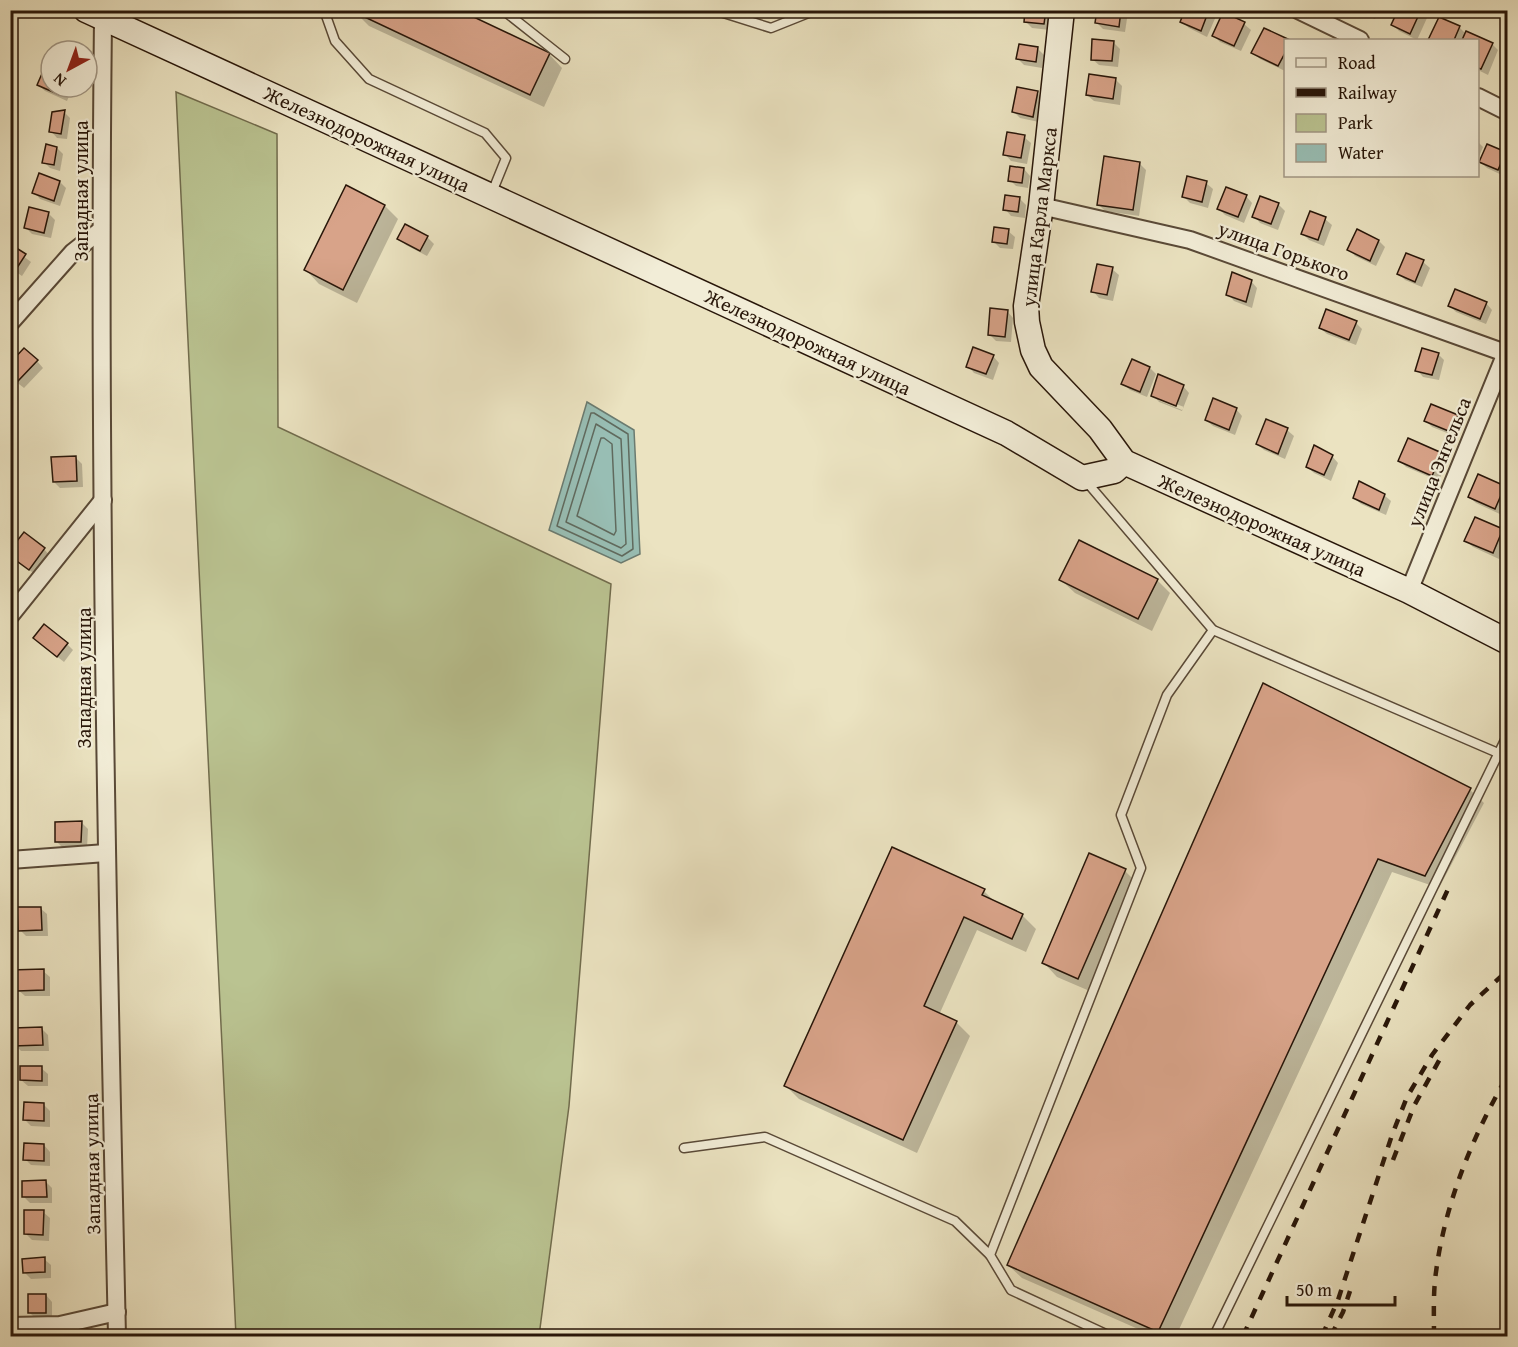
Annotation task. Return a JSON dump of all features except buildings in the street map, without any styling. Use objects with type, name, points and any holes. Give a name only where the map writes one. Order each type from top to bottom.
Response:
[{"type":"street","name":"улица Карла Маркса","points":[[1062,10],[1041,206],[1026,306],[1033,350],[1041,366],[1100,429],[1124,462]]},
{"type":"street","points":[[1298,10],[1358,39]]},
{"type":"street","name":"Железнодорожная улица","points":[[95,14],[1006,433],[1082,477]]},
{"type":"street","name":"Западная улица","points":[[95,14],[101,230],[106,853],[117,1336]]},
{"type":"street","points":[[1479,98],[1508,112]]},
{"type":"street","name":"улица Горького","points":[[1041,206],[1190,240],[1507,352]]},
{"type":"street","points":[[10,323],[73,252],[101,230]]},
{"type":"street","name":"улица Энгельса","points":[[1408,591],[1507,352]]},
{"type":"street","name":"Железнодорожная улица","points":[[1124,462],[1408,591],[1508,642]]},
{"type":"street","points":[[1082,477],[1114,471],[1124,462]]},
{"type":"street","points":[[10,616],[103,500]]},
{"type":"street","points":[[10,860],[106,853]]},
{"type":"street","points":[[10,1326],[60,1325],[117,1312]]},
{"type":"lane","points":[[324,10],[335,41],[369,79],[485,133],[506,158],[490,196]]},
{"type":"lane","points":[[503,10],[565,59]]},
{"type":"lane","points":[[714,10],[771,28],[816,10]]},
{"type":"lane","points":[[1082,477],[1213,630],[1498,753]]},
{"type":"lane","points":[[990,1255],[1141,868],[1121,815],[1167,695],[1213,630]]},
{"type":"lane","points":[[1214,1336],[1508,734]]},
{"type":"lane","points":[[684,1148],[765,1137],[955,1221],[990,1255],[1011,1290],[1110,1336]]},
{"type":"green space","points":[[176,92],[277,134],[278,427],[611,584],[569,1106],[539,1336],[236,1336]]},
{"type":"water","points":[[587,402],[634,430],[640,554],[621,563],[549,530]]},
{"type":"railway","points":[[1243,1336],[1449,887]]},
{"type":"railway","points":[[1322,1336],[1338,1300],[1392,1135],[1407,1097],[1432,1055],[1470,1005],[1508,970]]},
{"type":"railway","points":[[1393,1160],[1414,1106],[1441,1057]]},
{"type":"railway","points":[[1434,1336],[1435,1280],[1446,1221],[1472,1146],[1508,1075]]},
{"type":"railway","points":[[1331,1336],[1350,1291]]}]
